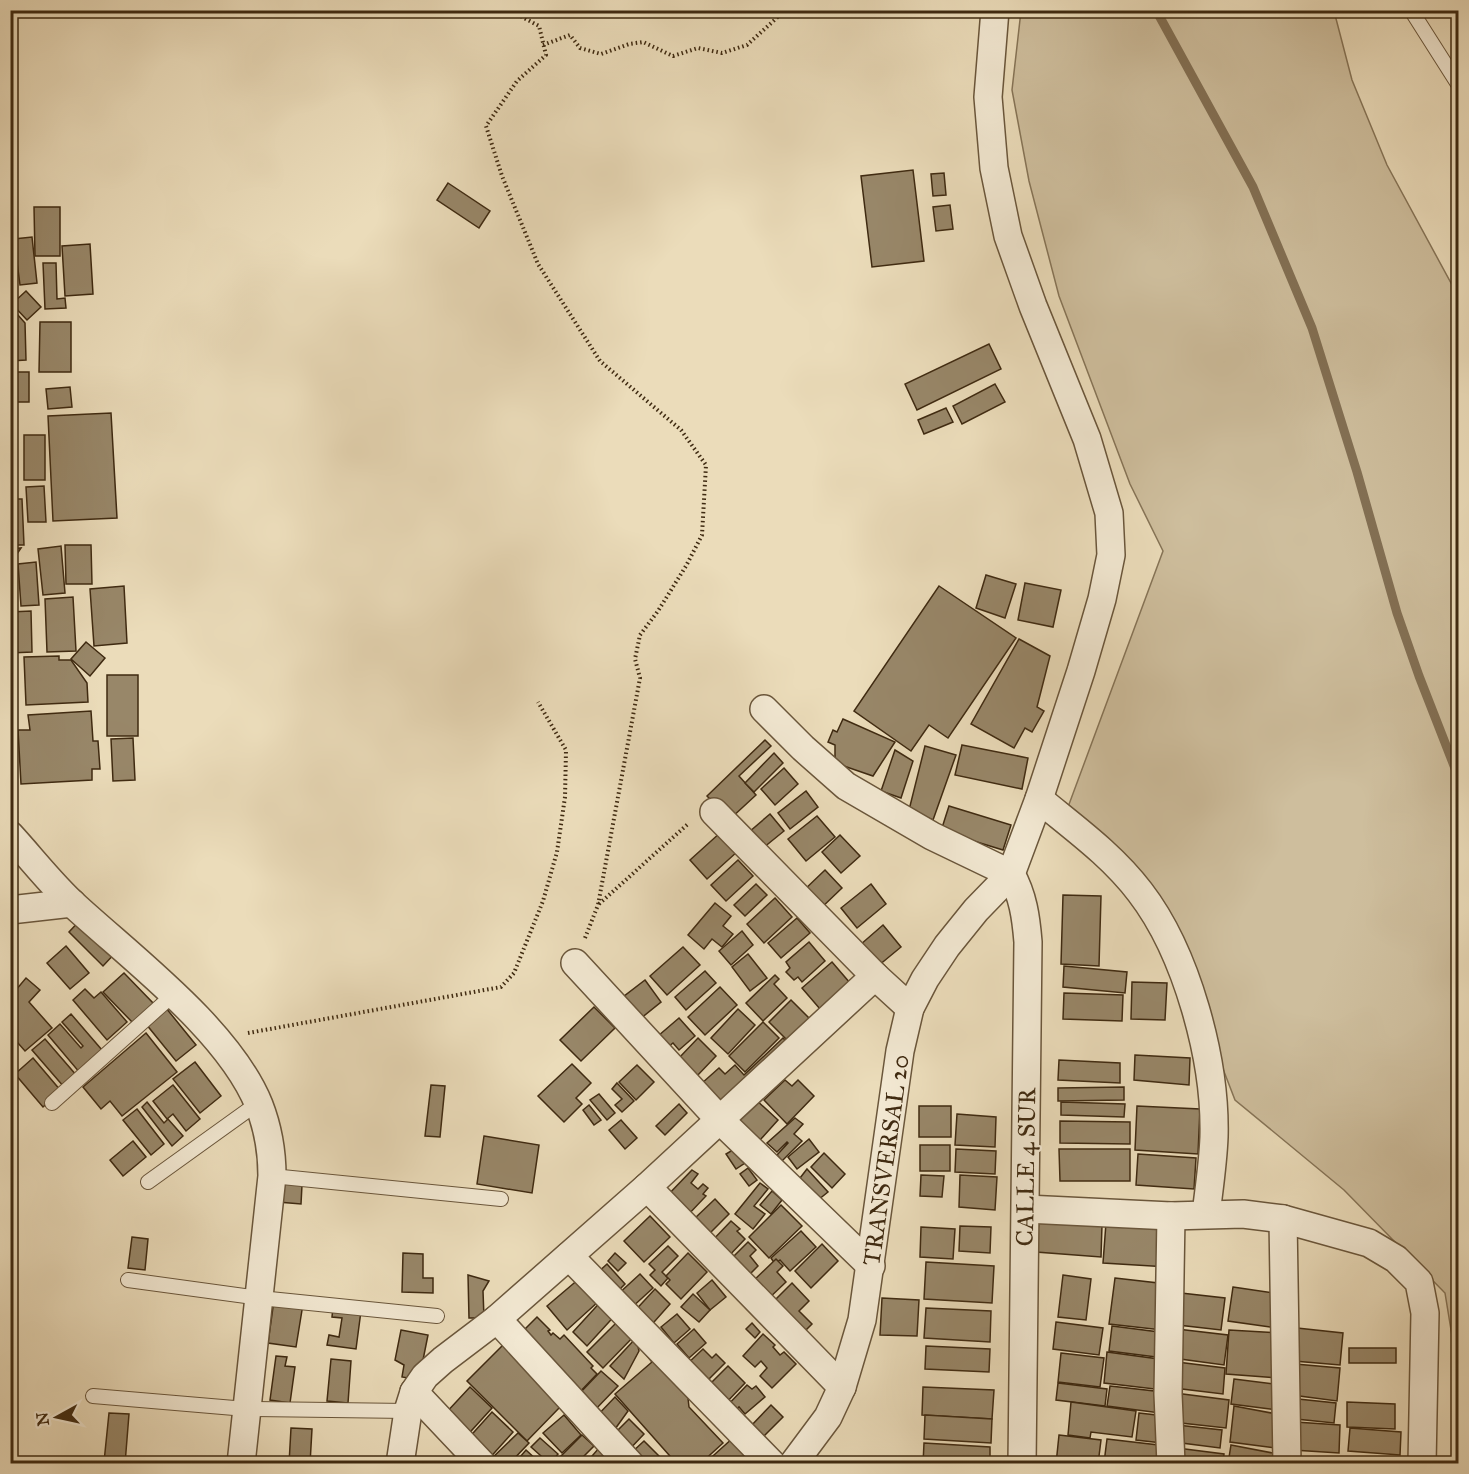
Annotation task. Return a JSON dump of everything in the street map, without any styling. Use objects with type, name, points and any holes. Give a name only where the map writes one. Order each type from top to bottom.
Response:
[{"type":"street","points":[[764,710],[846,786],[932,836],[1011,874],[1039,800],[1102,599],[1111,555],[1109,513],[1087,440],[1033,306],[1008,236],[994,168],[988,97],[995,10]]},
{"type":"street","points":[[1039,800],[1100,849],[1140,892],[1170,940],[1191,996],[1210,1070],[1214,1136],[1206,1214]]},
{"type":"street","points":[[714,812],[875,976],[910,1008]]},
{"type":"street","points":[[10,835],[72,903],[174,994],[239,1068],[258,1103],[267,1129],[272,1157],[272,1176],[241,1464]]},
{"type":"street","name":"TRANSVERSAL 20","points":[[793,1464],[828,1417],[842,1387],[862,1320],[896,1082],[910,1008],[925,979],[947,946],[976,910],[1011,874]]},
{"type":"street","name":"CALLE 4 SUR","points":[[1011,874],[1019,890],[1026,914],[1028,942],[1022,1464]]},
{"type":"street","points":[[10,910],[72,903]]},
{"type":"street","points":[[575,963],[720,1120],[871,1266]]},
{"type":"street","points":[[400,1464],[411,1402],[425,1376],[497,1319],[647,1187],[875,976]]},
{"type":"street","points":[[647,1187],[842,1387]]},
{"type":"street","points":[[1026,1209],[1171,1216],[1243,1214],[1283,1219],[1368,1243],[1396,1259],[1419,1282],[1425,1313],[1422,1464]]},
{"type":"street","points":[[1171,1216],[1168,1394],[1171,1464]]},
{"type":"street","points":[[1283,1219],[1287,1464]]},
{"type":"street","points":[[569,1256],[772,1464]]},
{"type":"street","points":[[497,1319],[630,1464]]},
{"type":"street","points":[[411,1402],[482,1464]]},
{"type":"lane","points":[[1412,10],[1458,84]]},
{"type":"lane","points":[[52,1103],[174,994]]},
{"type":"lane","points":[[148,1182],[258,1103]]},
{"type":"lane","points":[[272,1176],[501,1199]]},
{"type":"lane","points":[[128,1280],[260,1298],[438,1316]]},
{"type":"lane","points":[[93,1396],[246,1408],[411,1402]]},
{"type":"path","points":[[509,10],[539,26],[546,55],[517,81],[486,126],[502,176],[538,264],[600,361],[681,430],[706,465],[702,535],[686,566],[640,635],[635,658],[640,678],[598,905],[575,963]]},
{"type":"path","points":[[543,45],[570,35],[579,48],[601,54],[629,44],[643,42],[672,56],[698,48],[722,53],[747,45],[780,15],[799,14],[804,10]]},
{"type":"path","points":[[215,1039],[501,987],[514,973],[543,901],[557,852],[565,797],[566,750],[538,702]]},
{"type":"path","points":[[598,905],[702,812],[708,809],[714,812]]},
{"type":"shaded area","points":[[1021,11],[1334,11],[1352,80],[1387,165],[1458,296],[1458,1373],[1445,1293],[1344,1190],[1235,1100],[1159,903],[1068,807],[1163,551],[1130,484],[1059,296],[1029,181],[1012,90]]},
{"type":"building","points":[[913,170],[924,261],[872,267],[861,176]]},
{"type":"building","points":[[944,173],[946,195],[933,196],[931,174]]},
{"type":"building","points":[[448,183],[490,211],[479,228],[437,200]]},
{"type":"building","points":[[950,205],[953,229],[936,231],[933,207]]},
{"type":"building","points":[[34,207],[60,207],[60,256],[35,256]]},
{"type":"building","points":[[32,237],[37,283],[20,285],[14,239]]},
{"type":"building","points":[[90,244],[93,294],[65,296],[62,246]]},
{"type":"building","points":[[43,263],[56,263],[57,299],[65,298],[66,308],[45,309]]},
{"type":"building","points":[[26,291],[41,307],[27,320],[12,304]]},
{"type":"building","points":[[10,306],[25,323],[26,360],[10,361]]},
{"type":"building","points":[[40,322],[71,322],[71,372],[39,372]]},
{"type":"building","points":[[989,344],[1001,369],[917,410],[905,384]]},
{"type":"building","points":[[10,372],[29,372],[29,402],[10,402]]},
{"type":"building","points":[[995,384],[1005,402],[962,424],[953,406]]},
{"type":"building","points":[[70,387],[72,407],[48,409],[46,389]]},
{"type":"building","points":[[946,408],[953,422],[924,434],[918,420]]},
{"type":"building","points":[[111,413],[117,518],[53,521],[48,416]]},
{"type":"building","points":[[24,435],[45,435],[45,480],[24,480]]},
{"type":"building","points":[[10,444],[16,444],[15,487],[10,487]]},
{"type":"building","points":[[44,486],[46,522],[28,522],[26,487]]},
{"type":"building","points":[[10,499],[22,499],[24,545],[10,545]]},
{"type":"building","points":[[65,545],[91,545],[92,584],[66,584]]},
{"type":"building","points":[[61,546],[65,593],[43,595],[38,549]]},
{"type":"building","points":[[21,548],[10,564],[10,549]]},
{"type":"building","points":[[36,562],[39,605],[21,606],[18,564]]},
{"type":"building","points":[[986,575],[1016,584],[1005,618],[976,608]]},
{"type":"building","points":[[1025,583],[1061,590],[1053,627],[1018,620]]},
{"type":"building","points":[[124,586],[127,643],[94,646],[90,589]]},
{"type":"building","points":[[939,586],[1016,638],[948,738],[929,725],[911,751],[854,711]]},
{"type":"building","points":[[73,597],[76,651],[47,652],[45,599]]},
{"type":"building","points":[[31,611],[32,652],[10,653],[10,612]]},
{"type":"building","points":[[1019,639],[1050,656],[1037,707],[1044,711],[1032,732],[1025,728],[1014,748],[971,724]]},
{"type":"building","points":[[86,642],[105,658],[90,676],[71,659]]},
{"type":"building","points":[[59,656],[59,660],[71,660],[87,683],[88,702],[26,705],[24,657]]},
{"type":"building","points":[[10,668],[17,668],[17,723],[10,723]]},
{"type":"building","points":[[107,675],[138,675],[138,736],[107,736]]},
{"type":"building","points":[[91,711],[93,741],[98,741],[100,769],[92,769],[92,780],[21,784],[18,730],[30,730],[28,715]]},
{"type":"building","points":[[843,719],[895,742],[873,776],[835,763],[835,745],[828,742],[833,730],[837,732]]},
{"type":"building","points":[[133,738],[135,780],[113,781],[111,739]]},
{"type":"building","points":[[765,740],[771,746],[739,776],[756,795],[730,819],[707,796]]},
{"type":"building","points":[[962,745],[1028,758],[1022,789],[955,775]]},
{"type":"building","points":[[925,746],[956,755],[933,820],[909,810]]},
{"type":"building","points":[[895,750],[913,761],[901,798],[881,791]]},
{"type":"building","points":[[774,753],[783,763],[754,792],[745,783]]},
{"type":"building","points":[[784,768],[798,784],[775,805],[761,789]]},
{"type":"building","points":[[806,791],[818,807],[790,829],[778,813]]},
{"type":"building","points":[[949,806],[1011,825],[1003,850],[941,831]]},
{"type":"building","points":[[770,814],[784,831],[763,848],[749,832]]},
{"type":"building","points":[[817,816],[835,837],[806,861],[788,839]]},
{"type":"building","points":[[721,832],[738,851],[707,879],[690,860]]},
{"type":"building","points":[[840,835],[860,856],[841,873],[822,852]]},
{"type":"building","points":[[738,860],[753,876],[726,901],[711,885]]},
{"type":"building","points":[[825,870],[842,888],[818,911],[801,893]]},
{"type":"building","points":[[756,884],[767,895],[745,916],[734,905]]},
{"type":"building","points":[[871,884],[886,904],[857,928],[841,908]]},
{"type":"building","points":[[1063,895],[1101,896],[1099,966],[1061,964]]},
{"type":"building","points":[[775,898],[792,917],[764,943],[747,924]]},
{"type":"building","points":[[715,903],[731,916],[723,926],[733,934],[722,947],[712,939],[704,949],[688,935]]},
{"type":"building","points":[[84,916],[118,950],[103,966],[69,932]]},
{"type":"building","points":[[797,918],[810,933],[781,958],[768,943]]},
{"type":"building","points":[[883,925],[901,947],[878,966],[860,945]]},
{"type":"building","points":[[742,931],[753,945],[731,965],[719,951]]},
{"type":"building","points":[[809,942],[825,961],[802,982],[798,977],[794,980],[786,972],[790,968],[786,962]]},
{"type":"building","points":[[66,946],[89,973],[70,989],[47,963]]},
{"type":"building","points":[[683,947],[700,965],[667,995],[650,976]]},
{"type":"building","points":[[748,954],[767,978],[750,991],[732,967]]},
{"type":"building","points":[[832,962],[850,983],[820,1009],[802,988]]},
{"type":"building","points":[[1064,966],[1127,972],[1125,993],[1063,987]]},
{"type":"building","points":[[705,971],[716,983],[686,1010],[675,997]]},
{"type":"building","points":[[124,973],[154,1004],[133,1023],[103,992]]},
{"type":"building","points":[[775,975],[779,979],[774,984],[787,998],[763,1021],[746,1003]]},
{"type":"building","points":[[26,978],[40,990],[29,1002],[52,1028],[25,1051],[10,1034],[10,997]]},
{"type":"building","points":[[645,980],[661,1002],[640,1019],[623,997]]},
{"type":"building","points":[[1132,982],[1167,983],[1165,1020],[1131,1019]]},
{"type":"building","points":[[720,987],[737,1005],[705,1035],[688,1017]]},
{"type":"building","points":[[85,989],[94,998],[101,992],[127,1022],[107,1040],[73,1000]]},
{"type":"building","points":[[1064,993],[1123,995],[1122,1021],[1063,1019]]},
{"type":"building","points":[[791,1000],[810,1019],[788,1041],[769,1022]]},
{"type":"building","points":[[594,1007],[615,1028],[581,1061],[560,1040]]},
{"type":"building","points":[[166,1008],[196,1045],[176,1061],[146,1024]]},
{"type":"building","points":[[738,1009],[755,1025],[728,1054],[711,1038]]},
{"type":"building","points":[[71,1014],[102,1050],[80,1073],[48,1035],[60,1024],[81,1048],[83,1046],[62,1022]]},
{"type":"building","points":[[679,1018],[695,1036],[679,1050],[673,1043],[668,1047],[658,1036]]},
{"type":"building","points":[[763,1022],[779,1038],[745,1072],[729,1056]]},
{"type":"building","points":[[146,1033],[177,1072],[122,1116],[110,1101],[101,1109],[83,1087]]},
{"type":"building","points":[[698,1038],[716,1056],[697,1076],[679,1058]]},
{"type":"building","points":[[783,1038],[786,1041],[719,1103],[701,1084],[719,1068],[725,1074],[735,1065],[744,1075]]},
{"type":"building","points":[[45,1039],[77,1076],[64,1087],[32,1050]]},
{"type":"building","points":[[1135,1055],[1190,1058],[1189,1085],[1134,1080]]},
{"type":"building","points":[[33,1058],[61,1091],[43,1107],[15,1074]]},
{"type":"building","points":[[1059,1060],[1120,1063],[1120,1083],[1058,1080]]},
{"type":"building","points":[[195,1062],[221,1096],[200,1113],[173,1079]]},
{"type":"building","points":[[572,1064],[591,1083],[576,1098],[582,1104],[564,1122],[538,1096]]},
{"type":"building","points":[[637,1065],[654,1082],[636,1100],[619,1082]]},
{"type":"building","points":[[785,1080],[792,1086],[798,1080],[814,1096],[787,1124],[764,1100]]},
{"type":"building","points":[[617,1083],[634,1101],[622,1112],[615,1105],[622,1099],[612,1089]]},
{"type":"building","points":[[173,1085],[200,1119],[186,1131],[173,1114],[167,1119],[153,1101]]},
{"type":"building","points":[[431,1085],[445,1086],[440,1137],[425,1136]]},
{"type":"building","points":[[1124,1087],[1124,1100],[1058,1101],[1058,1088]]},
{"type":"building","points":[[599,1094],[615,1113],[607,1120],[590,1100]]},
{"type":"building","points":[[754,1098],[778,1120],[760,1140],[737,1118]]},
{"type":"building","points":[[147,1102],[164,1123],[168,1119],[183,1136],[172,1146],[142,1107]]},
{"type":"building","points":[[1061,1102],[1125,1104],[1124,1117],[1061,1115]]},
{"type":"building","points":[[679,1104],[687,1113],[665,1135],[656,1126]]},
{"type":"building","points":[[589,1105],[601,1120],[594,1125],[583,1110]]},
{"type":"building","points":[[919,1106],[951,1106],[951,1137],[919,1137]]},
{"type":"building","points":[[1137,1106],[1200,1109],[1198,1154],[1135,1150]]},
{"type":"building","points":[[137,1109],[164,1144],[151,1155],[123,1120]]},
{"type":"building","points":[[957,1114],[996,1117],[995,1147],[955,1145]]},
{"type":"building","points":[[795,1118],[803,1124],[794,1134],[802,1141],[782,1161],[777,1155],[788,1143],[777,1152],[767,1143]]},
{"type":"building","points":[[621,1120],[637,1138],[625,1149],[609,1130]]},
{"type":"building","points":[[1060,1121],[1130,1122],[1130,1144],[1060,1143]]},
{"type":"building","points":[[484,1136],[539,1145],[532,1193],[477,1184]]},
{"type":"building","points":[[809,1139],[819,1152],[797,1169],[788,1157]]},
{"type":"building","points":[[133,1141],[146,1157],[123,1176],[110,1160]]},
{"type":"building","points":[[920,1145],[950,1145],[950,1171],[920,1171]]},
{"type":"building","points":[[736,1148],[745,1163],[736,1169],[726,1154]]},
{"type":"building","points":[[956,1149],[996,1151],[995,1174],[955,1172]]},
{"type":"building","points":[[1059,1149],[1130,1149],[1130,1181],[1060,1181]]},
{"type":"building","points":[[824,1153],[845,1174],[832,1188],[811,1167]]},
{"type":"building","points":[[1138,1154],[1196,1158],[1194,1189],[1136,1185]]},
{"type":"building","points":[[748,1168],[757,1180],[749,1186],[740,1174]]},
{"type":"building","points":[[807,1169],[828,1192],[818,1200],[800,1178]]},
{"type":"building","points":[[692,1170],[698,1174],[691,1183],[698,1189],[703,1184],[708,1188],[703,1194],[706,1196],[686,1217],[665,1198]]},
{"type":"building","points":[[921,1175],[944,1176],[942,1197],[920,1196]]},
{"type":"building","points":[[960,1175],[997,1177],[995,1210],[959,1207]]},
{"type":"building","points":[[280,1183],[302,1185],[301,1204],[278,1202]]},
{"type":"building","points":[[760,1183],[768,1189],[754,1206],[765,1214],[753,1229],[735,1214]]},
{"type":"building","points":[[772,1191],[782,1200],[771,1214],[760,1205]]},
{"type":"building","points":[[715,1199],[729,1214],[708,1235],[693,1220]]},
{"type":"building","points":[[781,1205],[802,1226],[769,1258],[749,1237]]},
{"type":"building","points":[[650,1216],[670,1237],[644,1262],[624,1241]]},
{"type":"building","points":[[731,1221],[740,1229],[737,1231],[745,1239],[727,1258],[711,1242]]},
{"type":"building","points":[[1039,1221],[1102,1225],[1101,1257],[1036,1252]]},
{"type":"building","points":[[1106,1223],[1167,1227],[1168,1267],[1103,1263]]},
{"type":"building","points":[[960,1226],[991,1227],[990,1253],[959,1251]]},
{"type":"building","points":[[921,1227],[955,1229],[953,1259],[920,1257]]},
{"type":"building","points":[[801,1231],[816,1247],[790,1271],[780,1260],[775,1264],[771,1258]]},
{"type":"building","points":[[132,1237],[148,1239],[145,1270],[128,1268]]},
{"type":"building","points":[[748,1242],[756,1250],[750,1256],[758,1266],[745,1279],[728,1262]]},
{"type":"building","points":[[822,1244],[838,1261],[811,1288],[795,1271]]},
{"type":"building","points":[[668,1246],[678,1256],[662,1272],[668,1278],[661,1286],[650,1275],[655,1270],[649,1264]]},
{"type":"building","points":[[403,1253],[423,1254],[423,1278],[433,1278],[433,1293],[402,1292]]},
{"type":"building","points":[[615,1253],[626,1263],[618,1271],[608,1261]]},
{"type":"building","points":[[688,1253],[707,1272],[681,1299],[666,1284],[670,1280],[666,1276]]},
{"type":"building","points":[[776,1259],[783,1266],[777,1272],[786,1282],[766,1301],[750,1284]]},
{"type":"building","points":[[926,1262],[994,1266],[992,1303],[924,1299]]},
{"type":"building","points":[[607,1264],[625,1284],[614,1295],[595,1275]]},
{"type":"building","points":[[640,1274],[653,1288],[629,1310],[616,1296]]},
{"type":"building","points":[[468,1275],[489,1281],[483,1291],[484,1318],[469,1318]]},
{"type":"building","points":[[1063,1275],[1091,1279],[1086,1320],[1058,1317]]},
{"type":"building","points":[[580,1278],[599,1301],[567,1330],[547,1306]]},
{"type":"building","points":[[1115,1278],[1167,1284],[1162,1330],[1109,1324]]},
{"type":"building","points":[[712,1280],[726,1297],[710,1310],[697,1293]]},
{"type":"building","points":[[792,1283],[809,1301],[799,1311],[812,1324],[802,1334],[773,1302]]},
{"type":"building","points":[[1233,1287],[1281,1294],[1277,1328],[1228,1321]]},
{"type":"building","points":[[655,1289],[670,1304],[647,1330],[631,1315]]},
{"type":"building","points":[[1181,1293],[1225,1298],[1221,1330],[1178,1325]]},
{"type":"building","points":[[693,1294],[710,1310],[699,1322],[681,1307]]},
{"type":"building","points":[[605,1297],[619,1311],[587,1346],[573,1332]]},
{"type":"building","points":[[882,1298],[919,1300],[917,1336],[880,1335]]},
{"type":"building","points":[[274,1300],[303,1304],[296,1347],[268,1343]]},
{"type":"building","points":[[333,1307],[361,1311],[356,1349],[327,1345],[329,1335],[339,1337],[342,1318],[332,1317]]},
{"type":"building","points":[[926,1308],[991,1311],[990,1342],[924,1338]]},
{"type":"building","points":[[677,1314],[690,1329],[674,1343],[661,1327]]},
{"type":"building","points":[[624,1315],[638,1332],[603,1368],[587,1352]]},
{"type":"building","points":[[537,1317],[550,1330],[548,1331],[551,1335],[553,1333],[560,1339],[564,1335],[593,1366],[591,1368],[597,1374],[576,1396],[519,1335]]},
{"type":"building","points":[[1056,1322],[1103,1328],[1099,1355],[1053,1349]]},
{"type":"building","points":[[752,1323],[760,1332],[755,1338],[746,1329]]},
{"type":"building","points":[[1112,1326],[1167,1333],[1164,1358],[1109,1351]]},
{"type":"building","points":[[1297,1328],[1343,1333],[1340,1365],[1294,1361]]},
{"type":"building","points":[[694,1329],[706,1343],[689,1358],[677,1344]]},
{"type":"building","points":[[1177,1329],[1228,1335],[1224,1365],[1173,1358]]},
{"type":"building","points":[[401,1330],[428,1335],[419,1380],[402,1377],[404,1365],[395,1360]]},
{"type":"building","points":[[1229,1330],[1281,1333],[1279,1378],[1226,1374]]},
{"type":"building","points":[[763,1334],[775,1345],[773,1347],[780,1355],[784,1352],[796,1364],[772,1388],[760,1376],[767,1368],[761,1361],[755,1367],[743,1356]]},
{"type":"building","points":[[636,1338],[639,1351],[624,1379],[610,1366]]},
{"type":"building","points":[[506,1342],[539,1376],[535,1380],[537,1383],[540,1380],[561,1406],[527,1441],[467,1381]]},
{"type":"building","points":[[639,1346],[688,1398],[689,1407],[723,1443],[700,1464],[677,1464],[615,1394],[652,1362]]},
{"type":"building","points":[[926,1346],[990,1349],[989,1372],[925,1369]]},
{"type":"building","points":[[1349,1348],[1396,1348],[1396,1363],[1349,1363]]},
{"type":"building","points":[[703,1349],[712,1358],[716,1354],[725,1363],[703,1385],[685,1366]]},
{"type":"building","points":[[1107,1352],[1166,1360],[1163,1390],[1104,1383]]},
{"type":"building","points":[[1061,1353],[1104,1358],[1100,1387],[1058,1382]]},
{"type":"building","points":[[276,1356],[287,1357],[285,1366],[295,1367],[290,1403],[270,1400]]},
{"type":"building","points":[[331,1359],[351,1361],[348,1403],[327,1401]]},
{"type":"building","points":[[1177,1362],[1225,1368],[1223,1394],[1174,1388]]},
{"type":"building","points":[[1295,1364],[1340,1368],[1337,1401],[1292,1395]]},
{"type":"building","points":[[728,1366],[745,1383],[724,1405],[706,1388]]},
{"type":"building","points":[[601,1371],[618,1386],[594,1411],[578,1395]]},
{"type":"building","points":[[1234,1379],[1281,1385],[1278,1410],[1231,1404]]},
{"type":"building","points":[[1058,1383],[1107,1389],[1105,1406],[1056,1400]]},
{"type":"building","points":[[747,1385],[752,1389],[756,1386],[765,1397],[745,1414],[739,1407],[730,1417],[723,1410]]},
{"type":"building","points":[[1110,1386],[1163,1392],[1160,1413],[1107,1406]]},
{"type":"building","points":[[470,1387],[492,1408],[462,1441],[443,1416]]},
{"type":"building","points":[[923,1387],[994,1390],[992,1419],[922,1415]]},
{"type":"building","points":[[1175,1393],[1229,1400],[1226,1428],[1172,1422]]},
{"type":"building","points":[[615,1397],[628,1411],[610,1436],[593,1420]]},
{"type":"building","points":[[1298,1399],[1336,1403],[1334,1423],[1296,1419]]},
{"type":"building","points":[[1071,1402],[1136,1411],[1132,1437],[1091,1432],[1090,1438],[1068,1435]]},
{"type":"building","points":[[1347,1402],[1395,1404],[1395,1429],[1347,1427]]},
{"type":"building","points":[[771,1405],[783,1417],[762,1438],[750,1427]]},
{"type":"building","points":[[1234,1406],[1282,1415],[1283,1449],[1230,1442]]},
{"type":"building","points":[[492,1412],[513,1432],[487,1461],[465,1442]]},
{"type":"building","points":[[109,1413],[129,1414],[125,1464],[104,1462]]},
{"type":"building","points":[[1139,1413],[1165,1416],[1162,1443],[1136,1440]]},
{"type":"building","points":[[564,1415],[581,1435],[562,1453],[543,1433]]},
{"type":"building","points":[[925,1415],[992,1419],[991,1443],[924,1439]]},
{"type":"building","points":[[629,1419],[644,1434],[626,1453],[610,1438]]},
{"type":"building","points":[[1295,1422],[1340,1425],[1339,1453],[1293,1450]]},
{"type":"building","points":[[1177,1425],[1222,1430],[1220,1448],[1174,1442]]},
{"type":"building","points":[[291,1428],[312,1429],[310,1464],[289,1464]]},
{"type":"building","points":[[1350,1428],[1401,1432],[1400,1455],[1348,1451]]},
{"type":"building","points":[[518,1433],[529,1443],[509,1464],[492,1464],[489,1461]]},
{"type":"building","points":[[582,1435],[594,1446],[576,1464],[562,1464],[558,1459]]},
{"type":"building","points":[[1059,1435],[1101,1440],[1098,1464],[1056,1464]]},
{"type":"building","points":[[734,1437],[751,1455],[740,1464],[704,1464]]},
{"type":"building","points":[[540,1438],[558,1454],[550,1464],[531,1447]]},
{"type":"building","points":[[1107,1439],[1167,1446],[1165,1464],[1104,1463]]},
{"type":"building","points":[[644,1441],[659,1456],[651,1464],[640,1464],[630,1454]]},
{"type":"building","points":[[924,1443],[990,1447],[990,1464],[923,1464]]},
{"type":"building","points":[[1231,1445],[1283,1455],[1284,1464],[1228,1464]]},
{"type":"building","points":[[599,1448],[611,1461],[609,1464],[585,1464]]},
{"type":"building","points":[[1177,1448],[1224,1454],[1223,1464],[1175,1464]]},
{"type":"building","points":[[526,1450],[541,1464],[514,1464]]},
{"type":"waterway","points":[[1156,10],[1253,187],[1312,328],[1357,472],[1397,613],[1458,776]]}]
